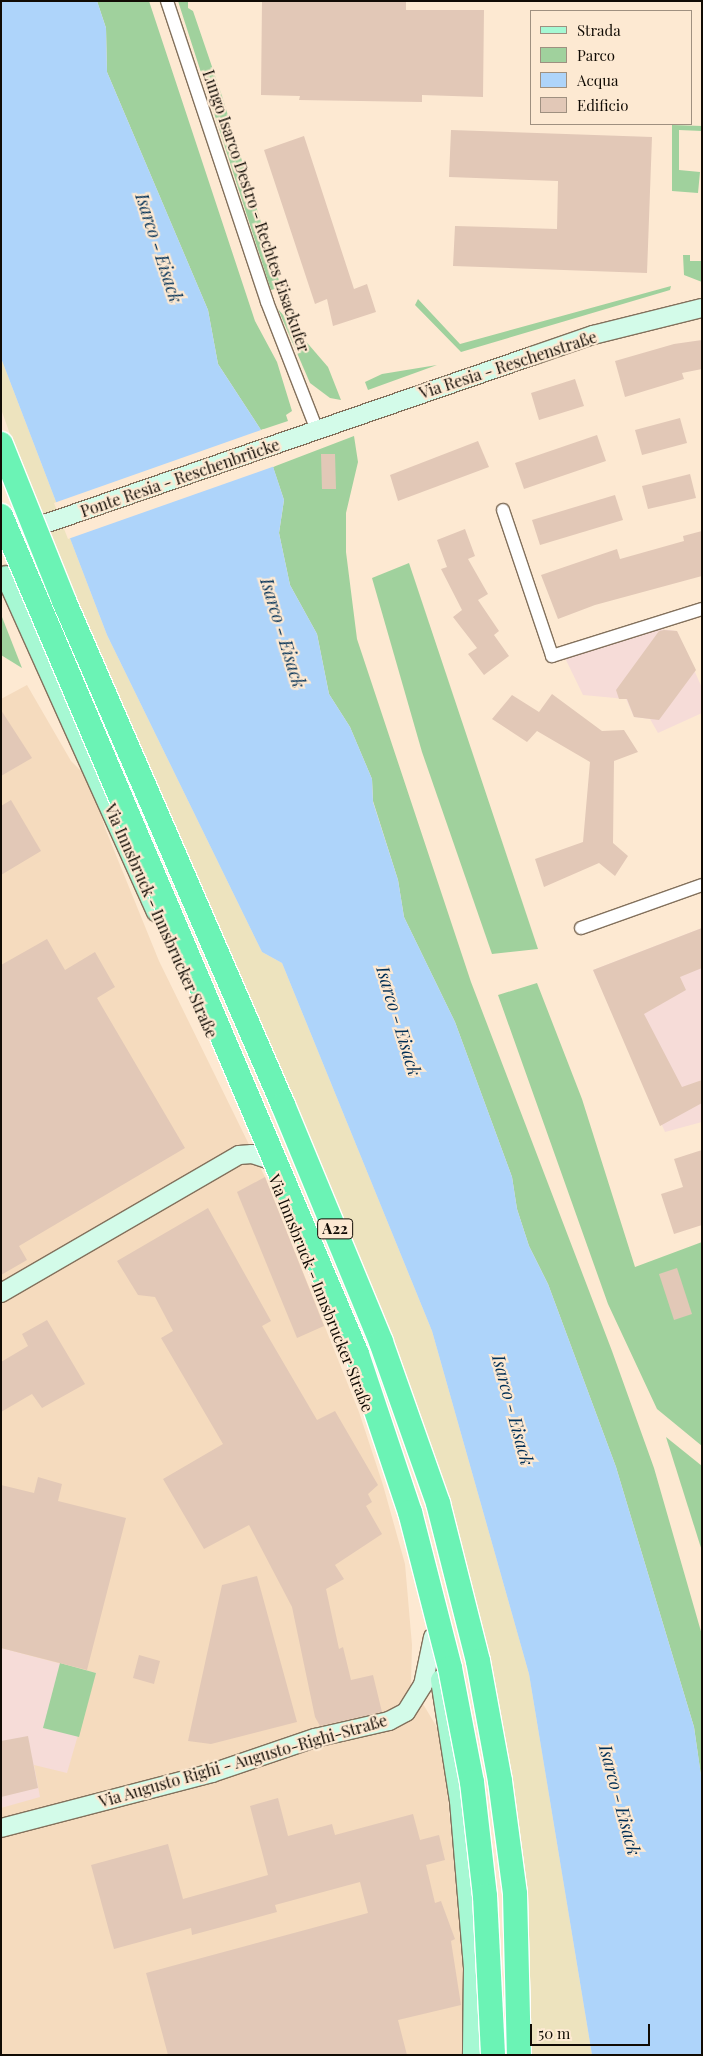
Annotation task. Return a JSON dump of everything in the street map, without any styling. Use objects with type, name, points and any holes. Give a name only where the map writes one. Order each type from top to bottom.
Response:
[{"type":"highway","name":"A22","points":[[1,444],[64,601],[340,1242],[381,1342],[438,1503],[478,1661],[500,1781],[515,1894],[519,2055]]},
{"type":"highway","name":"A22","points":[[1,516],[357,1354],[410,1512],[450,1668],[472,1782],[485,1896],[492,2055]]},
{"type":"main road","name":"Via Resia - Reschenstraße","points":[[317,430],[593,335],[702,308]]},
{"type":"main road","name":"Ponte Resia - Reschenbrücke","points":[[1,539],[317,430]]},
{"type":"main road","name":"Via Innsbruck - Innsbrucker Straße","points":[[6,576],[267,1159],[363,1391],[400,1506],[432,1637],[460,1801],[474,1968],[473,2055]]},
{"type":"main road","points":[[1,600],[69,743],[86,754]]},
{"type":"main road","points":[[1,1293],[239,1155],[252,1154],[267,1159]]},
{"type":"main road","name":"Via Augusto Righi - Augusto-Righi-Straße","points":[[1,1828],[212,1773],[315,1738],[388,1721],[406,1712],[423,1685],[432,1637]]},
{"type":"street","name":"Lungo Isarco Destro - Rechtes Eisackufer","points":[[167,1],[267,302],[317,430]]},
{"type":"street","points":[[503,510],[552,656],[702,609]]},
{"type":"street","points":[[581,928],[702,885]]},
{"type":"shaded area","points":[[660,629],[677,631],[702,688],[702,713],[658,733],[650,719],[634,717],[626,699],[583,695],[565,658]]},
{"type":"shaded area","points":[[27,685],[71,761],[90,780],[105,828],[159,961],[265,1177],[359,1412],[383,1485],[405,1564],[412,1645],[411,1684],[441,1734],[466,1971],[467,2055],[1,2055],[1,699]]},
{"type":"shaded area","points":[[702,928],[702,1122],[665,1132],[593,970]]},
{"type":"shaded area","points":[[1,1648],[96,1673],[67,1773],[34,1765],[40,1797],[1,1808]]},
{"type":"green space","points":[[97,1],[149,1],[255,321],[277,362],[292,411],[286,415],[288,421],[261,430],[218,364],[208,310],[107,72],[106,28]]},
{"type":"green space","points":[[178,1],[188,1],[188,8],[193,11],[222,96],[281,287],[271,290]]},
{"type":"green space","points":[[672,125],[702,126],[702,131],[679,130],[679,170],[700,172],[698,193],[672,191]]},
{"type":"green space","points":[[683,255],[690,255],[690,261],[702,261],[702,282],[684,275]]},
{"type":"green space","points":[[671,286],[670,290],[461,352],[415,305],[418,299],[460,344]]},
{"type":"green space","points":[[278,309],[328,367],[341,400],[330,398],[310,383]]},
{"type":"green space","points":[[437,365],[368,390],[365,382],[382,374]]},
{"type":"green space","points":[[354,436],[358,462],[346,513],[346,552],[357,639],[471,982],[612,1351],[654,1468],[702,1635],[701,1776],[694,1727],[616,1467],[548,1284],[529,1246],[517,1209],[512,1177],[455,1022],[404,917],[398,880],[373,801],[372,779],[350,727],[329,694],[317,634],[290,585],[279,533],[284,500],[273,467]]},
{"type":"green space","points":[[409,563],[538,949],[492,954],[422,752],[372,578]]},
{"type":"green space","points":[[2,617],[22,668],[1,655]]},
{"type":"green space","points":[[537,983],[582,1099],[635,1267],[702,1242],[702,1446],[657,1409],[608,1304],[498,995]]},
{"type":"green space","points":[[666,1437],[702,1466],[702,1551]]},
{"type":"green space","points":[[60,1663],[96,1673],[79,1737],[43,1728]]},
{"type":"sand","points":[[1,358],[107,635],[262,952],[282,963],[432,1331],[529,1674],[592,2055],[525,2055],[522,1898],[444,1487],[382,1309],[74,597],[25,476],[1,409]]},
{"type":"water","name":"Isarco - Eisack","points":[[1,1],[97,1],[106,28],[107,72],[208,310],[218,364],[261,430],[284,500],[279,533],[290,585],[317,634],[329,694],[350,727],[372,779],[373,802],[398,880],[404,917],[455,1022],[512,1177],[517,1209],[529,1246],[548,1284],[616,1467],[694,1727],[702,1782],[702,2055],[592,2055],[529,1674],[432,1331],[282,963],[262,952],[107,635],[1,358]]},
{"type":"pier","points":[[264,429],[275,466],[68,539],[54,503]]},
{"type":"building","points":[[262,1],[406,1],[406,10],[484,10],[483,97],[422,95],[422,102],[299,100],[300,96],[261,95]]},
{"type":"building","points":[[451,130],[652,137],[647,273],[453,266],[455,226],[557,229],[558,181],[449,177]]},
{"type":"building","points":[[304,136],[354,289],[367,284],[376,312],[333,326],[327,299],[315,304],[264,150]]},
{"type":"building","points":[[702,340],[702,369],[682,373],[684,379],[625,397],[615,361],[674,344]]},
{"type":"building","points":[[575,379],[584,406],[539,420],[531,393]]},
{"type":"building","points":[[680,418],[687,443],[642,455],[635,430]]},
{"type":"building","points":[[597,435],[606,461],[524,489],[515,463]]},
{"type":"building","points":[[478,441],[489,467],[398,501],[390,475]]},
{"type":"building","points":[[321,454],[335,454],[336,489],[322,489]]},
{"type":"building","points":[[690,474],[696,498],[648,509],[642,486]]},
{"type":"building","points":[[615,495],[623,520],[540,545],[532,520]]},
{"type":"building","points":[[465,529],[475,556],[468,559],[488,594],[478,600],[499,631],[494,635],[509,656],[484,675],[468,654],[477,648],[453,617],[462,610],[441,569],[447,567],[437,540]]},
{"type":"building","points":[[702,531],[702,576],[595,605],[558,619],[541,575],[617,549],[620,559],[684,541],[683,536]]},
{"type":"building","points":[[659,631],[677,631],[696,670],[659,720],[634,717],[627,699],[619,699],[616,690]]},
{"type":"building","points":[[552,694],[602,731],[624,730],[638,752],[614,761],[613,843],[628,856],[615,876],[599,863],[544,887],[535,859],[583,842],[590,762],[537,731],[527,742],[492,719],[512,695],[539,712]]},
{"type":"building","points":[[1,710],[32,758],[1,776]]},
{"type":"building","points":[[11,800],[41,851],[1,875],[1,806]]},
{"type":"building","points":[[702,928],[702,968],[680,977],[686,990],[644,1014],[682,1087],[702,1080],[702,1103],[660,1126],[593,970]]},
{"type":"building","points":[[47,939],[65,970],[95,952],[115,987],[97,998],[185,1148],[19,1246],[27,1260],[1,1275],[1,965]]},
{"type":"building","points":[[702,1150],[702,1225],[674,1234],[661,1194],[683,1187],[674,1159]]},
{"type":"building","points":[[265,1177],[324,1326],[297,1338],[237,1192]]},
{"type":"building","points":[[208,1208],[271,1321],[262,1326],[317,1420],[335,1411],[378,1485],[368,1494],[372,1502],[366,1506],[382,1534],[335,1565],[344,1579],[326,1589],[339,1649],[343,1647],[351,1680],[373,1675],[382,1712],[320,1726],[315,1717],[292,1607],[249,1525],[204,1549],[163,1479],[223,1444],[161,1338],[173,1331],[155,1297],[138,1295],[117,1261]]},
{"type":"building","points":[[677,1268],[692,1314],[674,1320],[659,1274]]},
{"type":"building","points":[[47,1320],[85,1384],[42,1408],[32,1394],[1,1412],[1,1362],[28,1346],[22,1334]]},
{"type":"building","points":[[38,1477],[62,1484],[58,1501],[126,1518],[87,1670],[1,1648],[1,1485],[34,1493]]},
{"type":"building","points":[[257,1576],[297,1722],[211,1744],[188,1741],[222,1585]]},
{"type":"building","points":[[139,1655],[160,1661],[154,1684],[133,1678]]},
{"type":"building","points":[[28,1736],[38,1788],[1,1797],[1,1741]]},
{"type":"building","points":[[278,1798],[288,1836],[332,1824],[335,1835],[413,1814],[420,1840],[439,1835],[445,1860],[426,1865],[435,1903],[441,1901],[455,1939],[451,1941],[461,2005],[398,2020],[407,2055],[168,2055],[146,1973],[368,1913],[360,1882],[275,1905],[277,1912],[192,1935],[191,1928],[114,1949],[91,1865],[168,1844],[183,1899],[268,1875],[250,1806]]}]
